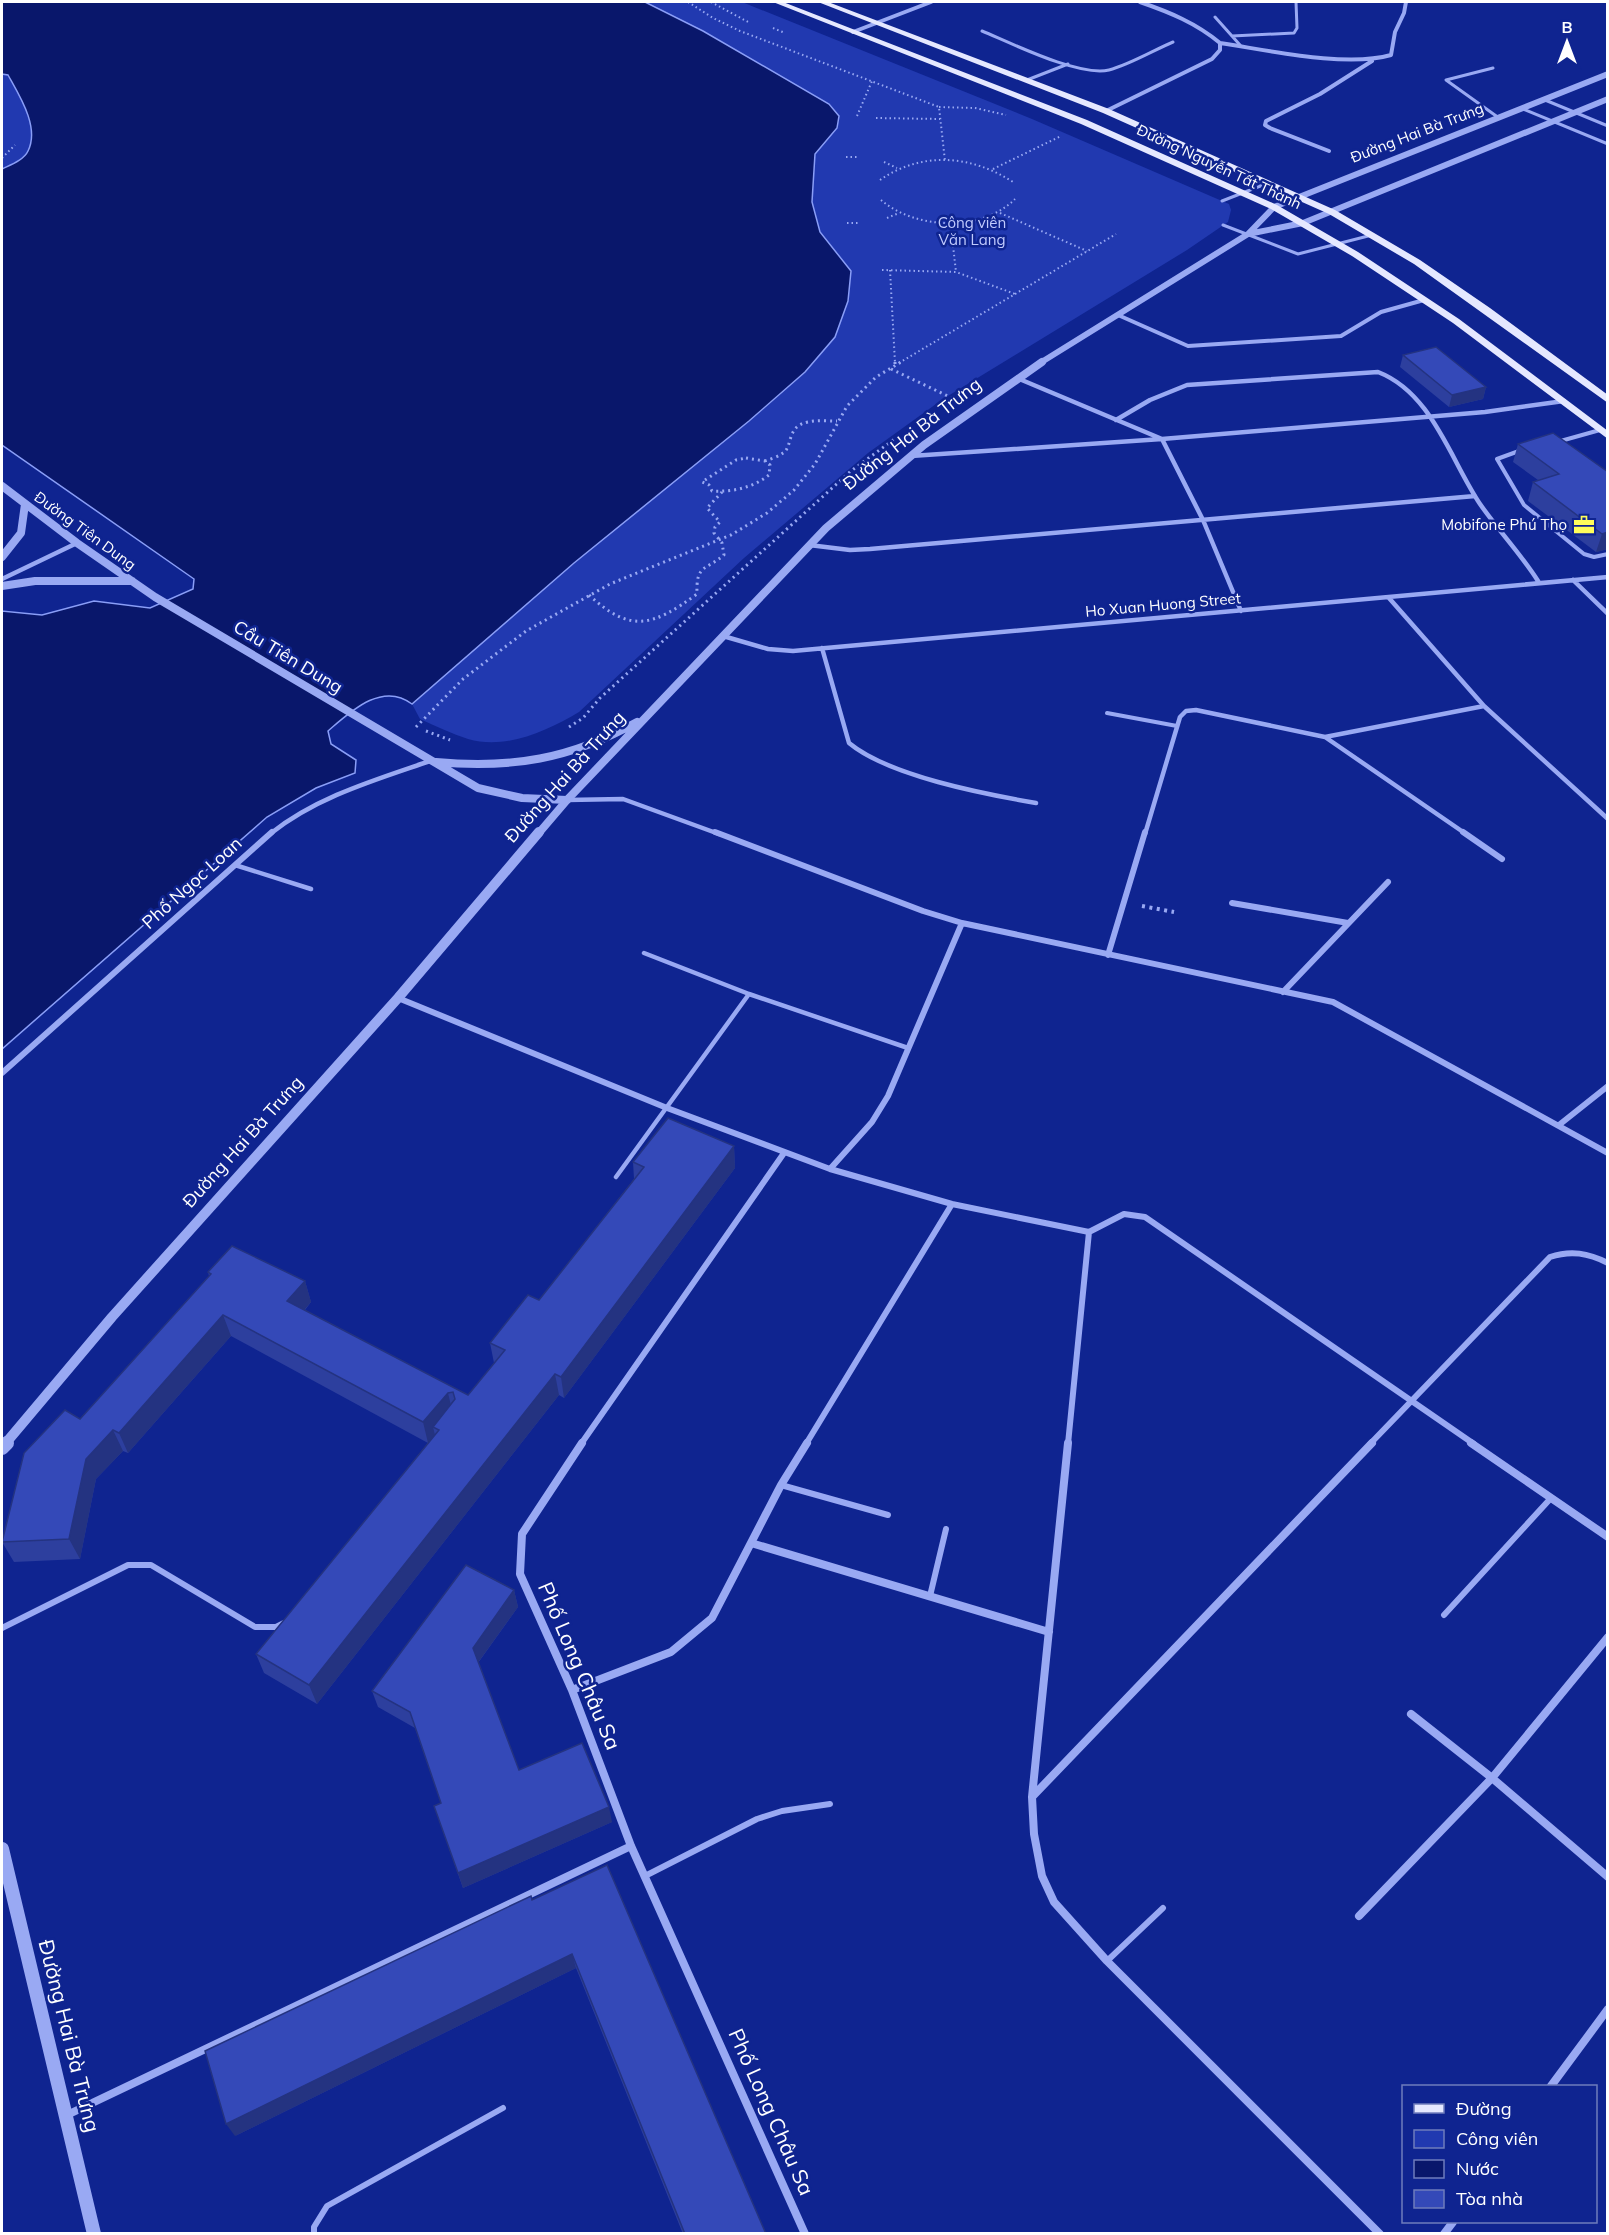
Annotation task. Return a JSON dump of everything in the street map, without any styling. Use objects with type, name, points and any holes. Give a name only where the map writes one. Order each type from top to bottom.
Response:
[{"type":"main road","name":"Đường Nguyễn Tất Thành","points":[[777,2],[1084,122],[1274,207],[1338,244],[1424,300],[1564,401],[1604,433]]},
{"type":"main road","name":"Đường Nguyễn Tất Thành","points":[[822,2],[1106,111],[1270,182],[1332,212],[1372,235],[1487,310],[1608,399]]},
{"type":"street","points":[[853,32],[931,2]]},
{"type":"street","points":[[1140,2],[1178,15],[1203,28],[1220,43],[1372,60],[1385,59],[1391,55],[1395,32],[1404,13],[1406,2]]},
{"type":"street","points":[[1106,111],[1212,59],[1220,50],[1220,43]]},
{"type":"street","points":[[1329,151],[1270,128],[1265,125],[1266,121],[1312,99],[1372,60]]},
{"type":"street","name":"Đường Hai Bà Trưng","points":[[2,1448],[112,1317],[398,998],[567,800],[809,545],[867,490],[1017,378],[1248,234],[1274,207],[1608,74]]},
{"type":"street","name":"Đường Hai Bà Trưng","points":[[1248,234],[1304,223],[1608,99]]},
{"type":"street","points":[[1222,201],[1270,182]]},
{"type":"street","points":[[1223,225],[1298,254],[1372,235]]},
{"type":"street","points":[[1118,315],[1179,343],[1202,347],[1341,336],[1352,332],[1380,312],[1424,300]]},
{"type":"street","points":[[1116,420],[1167,390],[1187,386],[1378,372],[1390,374],[1400,380],[1428,415],[1475,496],[1538,581]]},
{"type":"street","points":[[1017,378],[1162,439],[1203,520],[1240,611]]},
{"type":"street","points":[[910,456],[1162,439],[1485,412],[1564,401]]},
{"type":"street","name":"Đường Tiên Dung","points":[[2,486],[77,543],[154,597]]},
{"type":"street","points":[[809,545],[860,550],[1475,496]]},
{"type":"street","points":[[2,557],[21,532],[25,504]]},
{"type":"street","points":[[2,579],[77,543]]},
{"type":"street","name":"Ho Xuan Huong Street","points":[[723,636],[768,650],[793,651],[1389,598],[1538,581],[1608,577]]},
{"type":"street","points":[[1573,580],[1608,614]]},
{"type":"street","points":[[2,586],[35,581],[132,581]]},
{"type":"street","name":"Cầu Tiên Dung","points":[[154,597],[430,761]]},
{"type":"street","points":[[1389,598],[1484,706],[1608,819]]},
{"type":"street","points":[[822,648],[849,743],[856,750],[944,785],[1036,803]]},
{"type":"street","points":[[430,761],[507,764],[574,752],[611,738],[658,705]]},
{"type":"street","points":[[1325,737],[1484,706]]},
{"type":"street","points":[[1108,955],[1177,726],[1180,717],[1186,711],[1196,710],[1325,737],[1502,859]]},
{"type":"street","points":[[430,761],[478,788],[510,798],[533,801],[623,799],[923,911],[962,923],[1333,1002],[1608,1154]]},
{"type":"street","name":"Phố Ngọc Loan","points":[[2,1073],[272,832],[309,808],[359,786],[430,761]]},
{"type":"street","points":[[1283,993],[1388,882]]},
{"type":"street","points":[[1233,903],[1348,923]]},
{"type":"street","points":[[830,1169],[872,1122],[888,1096],[962,923]]},
{"type":"street","points":[[398,998],[667,1108],[830,1169],[952,1204],[1089,1232],[1124,1214],[1144,1217],[1608,1537]]},
{"type":"street","points":[[1559,1125],[1608,1086]]},
{"type":"street","name":"Phố Long Châu Sa","points":[[784,1153],[594,1424],[522,1534],[520,1574],[572,1690],[645,1876],[805,2234]]},
{"type":"street","points":[[572,1690],[671,1652],[712,1618],[781,1485],[952,1204]]},
{"type":"street","points":[[1089,1232],[1032,1797],[1034,1834],[1042,1876],[1054,1902],[1107,1961],[1380,2234]]},
{"type":"street","points":[[1032,1797],[1550,1257],[1566,1250],[1591,1254],[1608,1263]]},
{"type":"street","points":[[751,1543],[1049,1632]]},
{"type":"street","points":[[1359,1916],[1492,1778],[1608,1637]]},
{"type":"street","points":[[1411,1714],[1492,1778],[1608,1877]]},
{"type":"street","points":[[67,2115],[632,1845]]},
{"type":"street","name":"Đường Hai Bà Trưng","points":[[2,1849],[94,2234]]},
{"type":"street","points":[[1552,2085],[1608,2009]]},
{"type":"lane","points":[[1232,36],[1294,33],[1297,28],[1296,2]]},
{"type":"lane","points":[[1215,17],[1240,45]]},
{"type":"lane","points":[[981,31],[1090,70],[1109,70],[1173,42]]},
{"type":"lane","points":[[1027,80],[1068,64]]},
{"type":"lane","points":[[1493,68],[1446,81],[1499,118]]},
{"type":"lane","points":[[1545,100],[1608,126]]},
{"type":"lane","points":[[1523,109],[1608,144]]},
{"type":"lane","points":[[1562,450],[1553,442],[1604,433]]},
{"type":"lane","points":[[1522,451],[1497,459],[1524,505],[1584,554],[1594,557],[1608,554]]},
{"type":"lane","points":[[1107,713],[1177,726]]},
{"type":"lane","points":[[235,865],[310,889]]},
{"type":"lane","points":[[644,953],[749,994],[908,1048]]},
{"type":"lane","points":[[616,1177],[749,994]]},
{"type":"lane","points":[[781,1485],[888,1515]]},
{"type":"lane","points":[[1444,1615],[1551,1498]]},
{"type":"lane","points":[[930,1596],[946,1529]]},
{"type":"lane","points":[[2,1628],[128,1565],[151,1565],[255,1627],[276,1627],[289,1620]]},
{"type":"lane","points":[[645,1876],[757,1819],[782,1811],[830,1804]]},
{"type":"lane","points":[[1107,1961],[1163,1908]]},
{"type":"lane","points":[[314,2234],[314,2227],[327,2206],[503,2108]]},
{"type":"path","points":[[687,2],[743,33],[939,107],[975,108],[1012,116]]},
{"type":"path","points":[[711,2],[750,22]]},
{"type":"path","points":[[773,28],[785,33]]},
{"type":"path","points":[[774,44],[783,41]]},
{"type":"path","points":[[856,116],[872,81]]},
{"type":"path","points":[[939,107],[945,161]]},
{"type":"path","points":[[876,118],[940,119]]},
{"type":"path","points":[[1051,132],[1071,140]]},
{"type":"path","points":[[992,169],[1061,136]]},
{"type":"path","points":[[2,158],[15,145]]},
{"type":"path","points":[[846,157],[858,158]]},
{"type":"path","points":[[880,180],[898,168],[925,161],[945,161],[968,162],[992,169],[1013,182]]},
{"type":"path","points":[[884,162],[898,168]]},
{"type":"path","points":[[881,200],[899,213],[912,218],[950,221],[982,219],[1010,207],[1015,199]]},
{"type":"path","points":[[1000,212],[1088,251]]},
{"type":"path","points":[[887,218],[899,213]]},
{"type":"path","points":[[950,221],[956,272]]},
{"type":"path","points":[[847,224],[860,223]]},
{"type":"path","points":[[415,726],[463,679],[526,631],[589,595],[641,570],[720,540],[767,513],[794,490],[815,464],[837,421],[858,393],[890,369],[1116,234]]},
{"type":"path","points":[[882,270],[956,272],[1016,294]]},
{"type":"path","points":[[890,270],[895,366]]},
{"type":"path","points":[[890,369],[955,399]]},
{"type":"path","points":[[765,461],[784,453],[788,447],[788,439],[794,430],[806,422],[837,421]]},
{"type":"path","points":[[746,458],[765,461],[770,465],[769,475],[762,482],[723,492],[712,490],[709,484],[702,482],[736,460],[746,458]]},
{"type":"path","points":[[589,595],[617,618],[633,620],[670,614],[697,594],[698,574],[725,553],[714,532],[720,522],[707,508],[723,492]]},
{"type":"path","points":[[1124,903],[1174,912]]},
{"type":"green space","name":"Công viên Văn Lang","points":[[645,2],[742,2],[1032,119],[1229,204],[1231,210],[1228,222],[1187,250],[943,399],[868,453],[744,558],[579,712],[554,726],[526,737],[497,742],[468,739],[420,719],[412,704],[574,563],[749,421],[805,372],[851,271],[820,232],[812,202],[815,154],[837,128],[839,116],[829,104],[703,31]]},
{"type":"green space","points":[[2,74],[8,75],[27,112],[32,142],[24,157],[2,169]]},
{"type":"water","points":[[2,2],[645,2],[703,31],[829,104],[839,116],[837,128],[815,154],[812,202],[820,232],[851,271],[848,301],[835,337],[805,372],[749,421],[574,563],[412,704],[401,698],[378,697],[356,708],[337,723],[328,731],[331,744],[356,760],[355,773],[316,788],[267,817],[2,1049],[2,611],[42,615],[94,601],[150,608],[193,589],[194,579],[2,445],[2,169],[26,154],[31,142],[31,132],[27,112],[17,92],[8,75],[2,74]]},
{"type":"building","points":[[1436,347],[1486,387],[1452,395],[1403,355]]},
{"type":"building","points":[[1553,433],[1608,472],[1608,532],[1602,534],[1533,482],[1559,474],[1518,444]]},
{"type":"building","points":[[668,1118],[734,1146],[561,1377],[555,1374],[309,1685],[256,1654],[439,1430],[433,1427],[455,1399],[453,1392],[448,1393],[423,1422],[223,1315],[119,1433],[113,1430],[86,1459],[69,1539],[2,1542],[24,1453],[65,1410],[80,1419],[211,1274],[208,1272],[232,1246],[305,1281],[287,1301],[468,1395],[505,1350],[490,1343],[528,1295],[539,1300],[644,1167],[633,1162]]},
{"type":"building","points":[[466,1565],[514,1590],[473,1648],[519,1770],[582,1743],[609,1807],[458,1873],[434,1806],[441,1803],[410,1712],[372,1691]]},
{"type":"building","points":[[607,1865],[766,2234],[685,2234],[572,1954],[226,2124],[205,2051],[531,1896],[532,1900]]},
{"type":"place","name":"Mobifone Phú Thọ","points":[[1584,525]]}]
